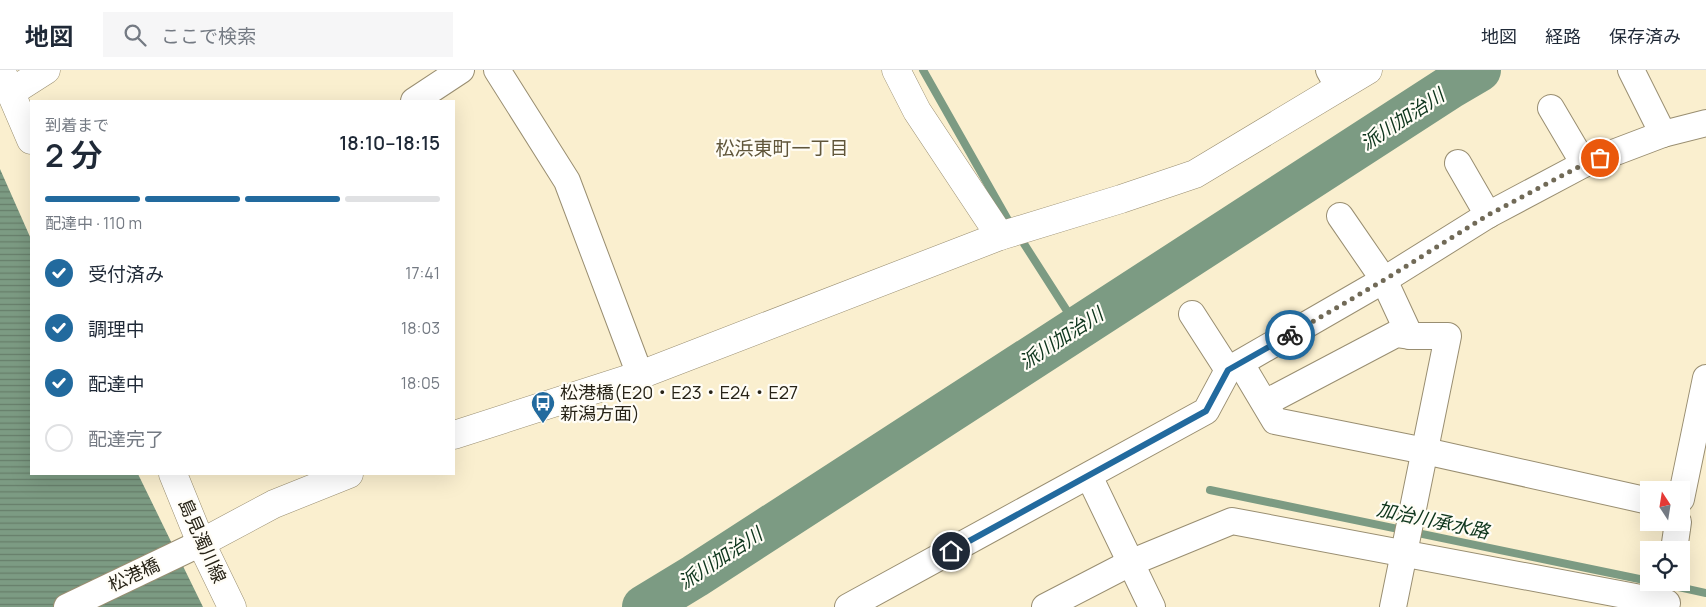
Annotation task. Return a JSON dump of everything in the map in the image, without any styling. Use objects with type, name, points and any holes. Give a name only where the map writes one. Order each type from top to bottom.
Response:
[{"type":"street","points":[[30,138],[6,81],[46,70]]},
{"type":"street","points":[[416,100],[462,70]]},
{"type":"street","points":[[497,70],[567,181],[640,375]]},
{"type":"street","points":[[896,70],[917,111],[1000,236]]},
{"type":"street","points":[[455,435],[640,375],[1000,236],[1195,174],[1334,79],[1368,70]]},
{"type":"street","points":[[1631,70],[1663,134]]},
{"type":"street","points":[[1551,108],[1584,164]]},
{"type":"street","points":[[848,607],[1206,411],[1234,367],[1384,280],[1488,215],[1584,164],[1663,134],[1706,124]]},
{"type":"street","points":[[1458,163],[1488,215]]},
{"type":"street","points":[[1340,216],[1384,280],[1410,336]]},
{"type":"street","points":[[1192,314],[1265,403],[1275,420],[1640,499]]},
{"type":"street","points":[[1265,403],[1396,334],[1448,336],[1393,607]]},
{"type":"street","points":[[1685,481],[1706,378]]},
{"type":"street","name":"島見濁川線","points":[[173,475],[201,543],[232,607]]},
{"type":"street","points":[[201,543],[274,504],[346,475]]},
{"type":"street","points":[[1089,476],[1152,607]]},
{"type":"street","points":[[1045,607],[1130,563],[1232,521],[1404,553],[1668,598]]},
{"type":"street","name":"松港橋","points":[[67,607],[201,543]]},
{"type":"shaded area","points":[[0,169],[30,237],[30,475],[138,475],[203,607],[0,607]]},
{"type":"waterway","points":[[923,70],[1012,227]]},
{"type":"waterway","name":"派川加治川","points":[[644,607],[695,576],[1479,70]]},
{"type":"waterway","points":[[1019,236],[1078,328]]},
{"type":"waterway","name":"加治川承水路","points":[[1210,490],[1640,579]]},
{"type":"waterway","name":"加治川承水路","points":[[1690,589],[1706,593]]},
{"type":"way so far","points":[[1290,335],[1384,280],[1488,215],[1584,164],[1600,158]]},
{"type":"place","name":"松港橋(E20・E23・E24・E27 新潟方面)","points":[[543,424]]},
{"type":"district","name":"松浜東町一丁目","points":[[782,148]]},
{"type":"route","points":[[951,551],[1206,411],[1228,370],[1290,335]]}]
